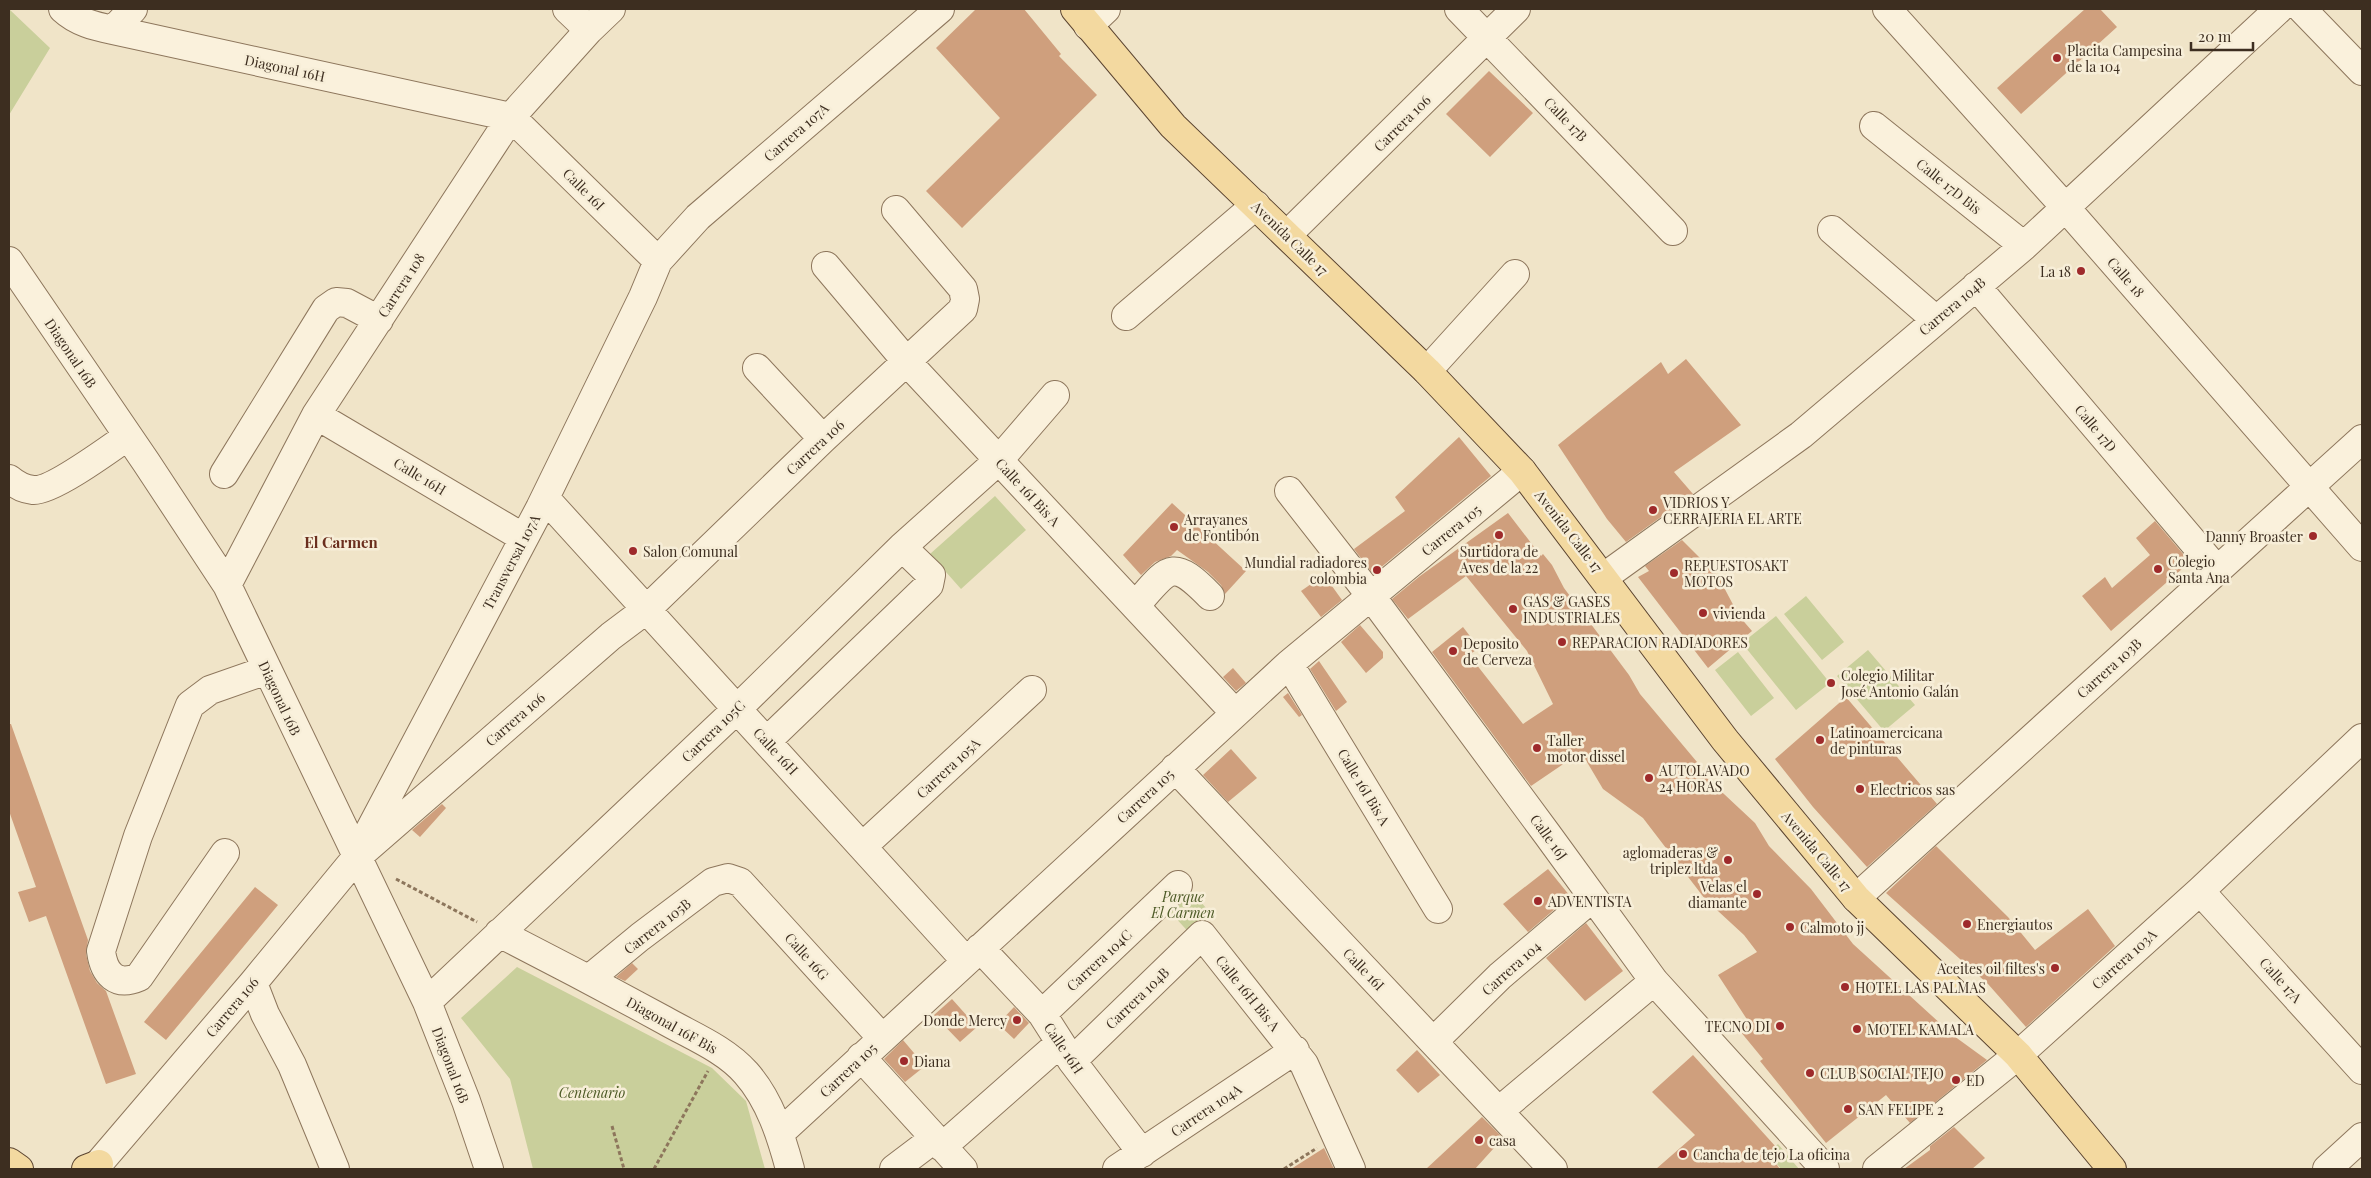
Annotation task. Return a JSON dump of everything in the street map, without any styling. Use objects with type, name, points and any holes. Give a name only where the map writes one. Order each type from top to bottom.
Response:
[{"type":"main road","name":"Avenida Calle 17","points":[[1090,15],[1173,126],[1427,371],[1522,472],[1604,577],[1725,740],[1856,898],[2018,1056],[2112,1169]]},
{"type":"main road","points":[[9,1162],[19,1169]]},
{"type":"street","name":"Diagonal 16H","points":[[63,9],[71,16],[89,24],[112,30],[511,117]]},
{"type":"street","points":[[112,30],[133,9]]},
{"type":"street","points":[[567,9],[589,30]]},
{"type":"street","name":"Carrera 108","points":[[227,586],[316,415],[511,117],[589,30],[611,9]]},
{"type":"street","name":"Carrera 107A","points":[[658,261],[698,217],[940,9]]},
{"type":"street","name":"Calle 17B","points":[[1459,9],[1673,231]]},
{"type":"street","name":"Carrera 106","points":[[1287,235],[1516,9]]},
{"type":"street","name":"Calle 18","points":[[1887,9],[2065,207],[2362,547]]},
{"type":"street","name":"Carrera 104B","points":[[1604,577],[1801,434],[2024,246],[2279,9]]},
{"type":"street","points":[[2302,9],[2362,71]]},
{"type":"street","name":"Calle 16I","points":[[511,117],[658,261]]},
{"type":"street","name":"Calle 17D Bis","points":[[1874,126],[2024,246]]},
{"type":"street","points":[[1126,316],[1256,205]]},
{"type":"street","name":"Carrera 106","points":[[93,1167],[253,983],[356,858],[611,636],[647,609],[823,439],[963,309],[963,289],[896,210]]},
{"type":"street","points":[[1832,230],[1936,320]]},
{"type":"street","name":"Diagonal 16B","points":[[9,261],[227,586],[426,1002],[466,1102],[489,1169]]},
{"type":"street","name":"Transversal 107A","points":[[356,858],[545,498],[643,297],[658,261]]},
{"type":"street","name":"Calle 16I Bis A","points":[[826,266],[907,362],[1235,713]]},
{"type":"street","points":[[1427,371],[1515,274]]},
{"type":"street","name":"Calle 17D","points":[[1976,286],[2217,570]]},
{"type":"street","points":[[224,474],[326,309],[336,302],[347,303],[378,320]]},
{"type":"street","points":[[757,368],[823,439]]},
{"type":"street","name":"Carrera 105C","points":[[426,1002],[737,708],[902,547],[998,460],[1055,395]]},
{"type":"street","name":"Calle 16H","points":[[316,415],[524,538]]},
{"type":"street","points":[[9,479],[18,486],[35,490],[54,484],[128,436]]},
{"type":"street","name":"Carrera 103B","points":[[1856,898],[2217,570],[2310,489],[2362,439]]},
{"type":"street","name":"Carrera 105","points":[[780,1133],[1289,664],[1522,472]]},
{"type":"street","name":"Calle 16J","points":[[1289,491],[1371,596],[1654,981],[1825,1169]]},
{"type":"street","name":"Calle 16H","points":[[545,498],[863,846],[973,955],[1042,1014],[1066,1052],[1142,1153]]},
{"type":"street","points":[[767,741],[930,585],[931,576],[902,547]]},
{"type":"street","points":[[1135,606],[1164,574],[1178,571],[1190,576],[1210,596]]},
{"type":"street","name":"Calle 16I Bis A","points":[[1289,664],[1438,909]]},
{"type":"street","points":[[225,853],[139,977],[128,982],[113,978],[103,963],[101,951],[138,836],[190,705],[210,690],[267,670]]},
{"type":"street","name":"Carrera 105A","points":[[863,846],[1032,690]]},
{"type":"street","name":"Carrera 103A","points":[[1877,1169],[2018,1056],[2200,891],[2362,738]]},
{"type":"street","name":"Calle 16I","points":[[1176,768],[1553,1169]]},
{"type":"street","name":"Carrera 105B","points":[[589,979],[640,937],[714,882],[728,878]]},
{"type":"street","name":"Calle 16G","points":[[728,878],[740,882],[882,1038]]},
{"type":"street","name":"Carrera 104C","points":[[1042,1014],[1178,885]]},
{"type":"street","name":"Calle 17A","points":[[2200,891],[2362,1070]]},
{"type":"street","name":"Carrera 104","points":[[1434,1041],[1500,976],[1592,898]]},
{"type":"street","name":"Diagonal 16F Bis","points":[[499,933],[589,979],[720,1051],[746,1072],[759,1090],[780,1133],[790,1169]]},
{"type":"street","name":"Carrera 104B","points":[[894,1169],[938,1142],[1066,1052],[1202,935]]},
{"type":"street","name":"Calle 16H Bis A","points":[[1202,935],[1295,1050],[1304,1064],[1351,1169]]},
{"type":"street","points":[[1499,1111],[1654,981]]},
{"type":"street","points":[[253,983],[265,1014],[292,1064],[335,1169]]},
{"type":"street","name":"Carrera 104A","points":[[1117,1169],[1295,1050]]},
{"type":"street","points":[[861,1057],[963,1169]]},
{"type":"street","points":[[2326,1169],[2362,1137]]},
{"type":"path","points":[[389,876],[499,933]]},
{"type":"path","points":[[654,1169],[720,1051]]},
{"type":"path","points":[[612,1126],[624,1169]]},
{"type":"path","points":[[1284,1169],[1336,1135]]},
{"type":"green space","points":[[9,9],[50,48],[9,115]]},
{"type":"green space","points":[[995,496],[1026,530],[961,589],[930,554]]},
{"type":"green space","points":[[1806,596],[1844,642],[1822,660],[1784,614]]},
{"type":"green space","points":[[1776,616],[1830,683],[1796,710],[1742,643]]},
{"type":"green space","points":[[1868,650],[1915,705],[1884,731],[1837,676]]},
{"type":"green space","points":[[1738,652],[1774,698],[1751,716],[1715,670]]},
{"type":"green space","name":"Parque El Carmen","points":[[1183,881],[1206,908],[1200,914],[1211,927],[1194,938],[1161,902]]},
{"type":"green space","name":"Centenario","points":[[517,967],[712,1068],[746,1101],[765,1169],[533,1169],[510,1079],[461,1018]]},
{"type":"green space","points":[[1778,1144],[1799,1169],[1781,1169],[1768,1153]]},
{"type":"building","points":[[976,9],[1024,9],[1061,54],[1059,56],[1097,95],[962,228],[926,191],[1000,118],[936,48]]},
{"type":"building","name":"Placita Campesina de la 104","points":[[2085,9],[2100,9],[2117,27],[2021,114],[1997,88]]},
{"type":"building","points":[[1489,71],[1533,113],[1490,157],[1446,114]]},
{"type":"building","points":[[1686,359],[1741,425],[1674,472],[1693,494],[1626,542],[1607,519],[1558,445],[1661,362],[1668,374]]},
{"type":"building","points":[[1459,437],[1491,476],[1373,574],[1354,549],[1405,511],[1395,497]]},
{"type":"building","name":"Arrayanes de Fontibón","points":[[1172,503],[1246,571],[1225,594],[1221,585],[1208,572],[1177,550],[1171,556],[1155,562],[1141,575],[1123,555]]},
{"type":"building","points":[[1508,513],[1541,556],[1543,554],[1552,565],[1564,588],[1629,675],[1640,694],[1697,762],[1694,766],[1755,823],[1769,846],[1811,889],[1853,944],[1954,1036],[1987,1060],[1910,1123],[1886,1095],[1826,1143],[1760,1061],[1763,1059],[1740,1031],[1750,1024],[1718,975],[1757,952],[1744,935],[1705,899],[1643,818],[1603,789],[1581,752],[1531,786],[1432,652],[1463,627],[1479,648],[1469,655],[1523,724],[1553,704],[1527,651],[1466,576],[1408,619],[1392,599],[1420,576]]},
{"type":"building","name":"Colegio Santa Ana","points":[[2155,521],[2190,562],[2111,631],[2082,596],[2105,577],[2112,588],[2150,555],[2136,538]]},
{"type":"building","points":[[1682,540],[1718,576],[1739,616],[1752,631],[1708,668],[1638,577],[1649,571],[1645,566]]},
{"type":"building","points":[[1324,575],[1342,600],[1321,617],[1301,591]]},
{"type":"building","points":[[1360,625],[1383,652],[1383,658],[1366,673],[1341,642]]},
{"type":"building","points":[[1319,661],[1347,702],[1336,711],[1310,669]]},
{"type":"building","points":[[1233,668],[1246,683],[1236,691],[1223,677]]},
{"type":"building","points":[[1288,693],[1302,715],[1299,717],[1283,697]]},
{"type":"building","points":[[1846,697],[1937,804],[1867,867],[1813,807],[1775,759]]},
{"type":"building","points":[[9,724],[11,724],[88,940],[86,954],[90,971],[97,983],[106,991],[136,1074],[106,1084],[46,916],[29,922],[18,892],[36,887],[9,811]]},
{"type":"building","points":[[1231,749],[1257,778],[1228,802],[1203,775]]},
{"type":"building","points":[[442,804],[446,808],[420,837],[412,830]]},
{"type":"building","points":[[1936,846],[2008,917],[2035,950],[2088,909],[2115,946],[2026,1027],[1988,984],[1886,893]]},
{"type":"building","name":"ADVENTISTA","points":[[1548,869],[1570,896],[1528,932],[1503,904]]},
{"type":"building","points":[[255,887],[278,905],[166,1040],[144,1022]]},
{"type":"building","points":[[1586,923],[1623,971],[1585,1001],[1546,958]]},
{"type":"building","points":[[632,963],[638,969],[625,981],[616,977]]},
{"type":"building","points":[[952,999],[977,1027],[960,1042],[934,1015]]},
{"type":"building","name":"Donde Mercy","points":[[1014,1007],[1029,1023],[1014,1039],[998,1024]]},
{"type":"building","name":"Diana","points":[[903,1040],[925,1066],[905,1082],[884,1059]]},
{"type":"building","points":[[1417,1050],[1440,1075],[1418,1093],[1396,1070]]},
{"type":"building","points":[[1693,1055],[1776,1147],[1768,1153],[1780,1169],[1656,1169],[1695,1135],[1652,1092]]},
{"type":"building","name":"casa","points":[[1482,1117],[1503,1138],[1475,1169],[1426,1169]]},
{"type":"building","points":[[1954,1127],[1985,1158],[1972,1169],[1904,1169],[1930,1150],[1930,1146]]},
{"type":"building","points":[[1324,1148],[1334,1169],[1291,1169]]},
{"type":"place","name":"Placita Campesina de la 104","points":[[2057,58]]},
{"type":"place","name":"La 18","points":[[2081,271]]},
{"type":"place","name":"VIDRIOS Y CERRAJERIA EL ARTE","points":[[1653,510]]},
{"type":"place","name":"Arrayanes de Fontibón","points":[[1174,527]]},
{"type":"place","name":"Surtidora de Aves de la 22","points":[[1499,535]]},
{"type":"place","name":"Danny Broaster","points":[[2313,536]]},
{"type":"place","name":"Salon Comunal","points":[[633,551]]},
{"type":"place","name":"Colegio Santa Ana","points":[[2158,569]]},
{"type":"place","name":"Mundial radiadores colombia","points":[[1377,570]]},
{"type":"place","name":"REPUESTOSAKT MOTOS","points":[[1674,573]]},
{"type":"place","name":"GAS & GASES INDUSTRIALES","points":[[1513,609]]},
{"type":"place","name":"vivienda","points":[[1703,613]]},
{"type":"place","name":"REPARACION RADIADORES","points":[[1562,642]]},
{"type":"place","name":"Deposito de Cerveza","points":[[1453,651]]},
{"type":"place","name":"Colegio Militar José Antonio Galán","points":[[1831,683]]},
{"type":"place","name":"Latinoamercicana de pinturas","points":[[1820,740]]},
{"type":"place","name":"Taller motor dissel","points":[[1537,748]]},
{"type":"place","name":"AUTOLAVADO 24 HORAS","points":[[1649,778]]},
{"type":"place","name":"Electricos sas","points":[[1860,789]]},
{"type":"place","name":"aglomaderas & triplez ltda","points":[[1728,860]]},
{"type":"place","name":"Velas el diamante","points":[[1757,894]]},
{"type":"place","name":"ADVENTISTA","points":[[1538,901]]},
{"type":"place","name":"Energiautos","points":[[1967,924]]},
{"type":"place","name":"Calmoto jj","points":[[1790,927]]},
{"type":"place","name":"Aceites oil filtes's","points":[[2055,968]]},
{"type":"place","name":"HOTEL LAS PALMAS","points":[[1845,987]]},
{"type":"place","name":"Donde Mercy","points":[[1017,1020]]},
{"type":"place","name":"TECNO DI","points":[[1780,1026]]},
{"type":"place","name":"MOTEL KAMALA","points":[[1857,1029]]},
{"type":"place","name":"Diana","points":[[904,1061]]},
{"type":"place","name":"CLUB SOCIAL TEJO","points":[[1810,1073]]},
{"type":"place","name":"ED","points":[[1956,1080]]},
{"type":"place","name":"SAN FELIPE 2","points":[[1848,1109]]},
{"type":"place","name":"casa","points":[[1479,1140]]},
{"type":"place","name":"Cancha de tejo La oficina","points":[[1683,1154]]},
{"type":"district","name":"El Carmen","points":[[341,542]]}]
